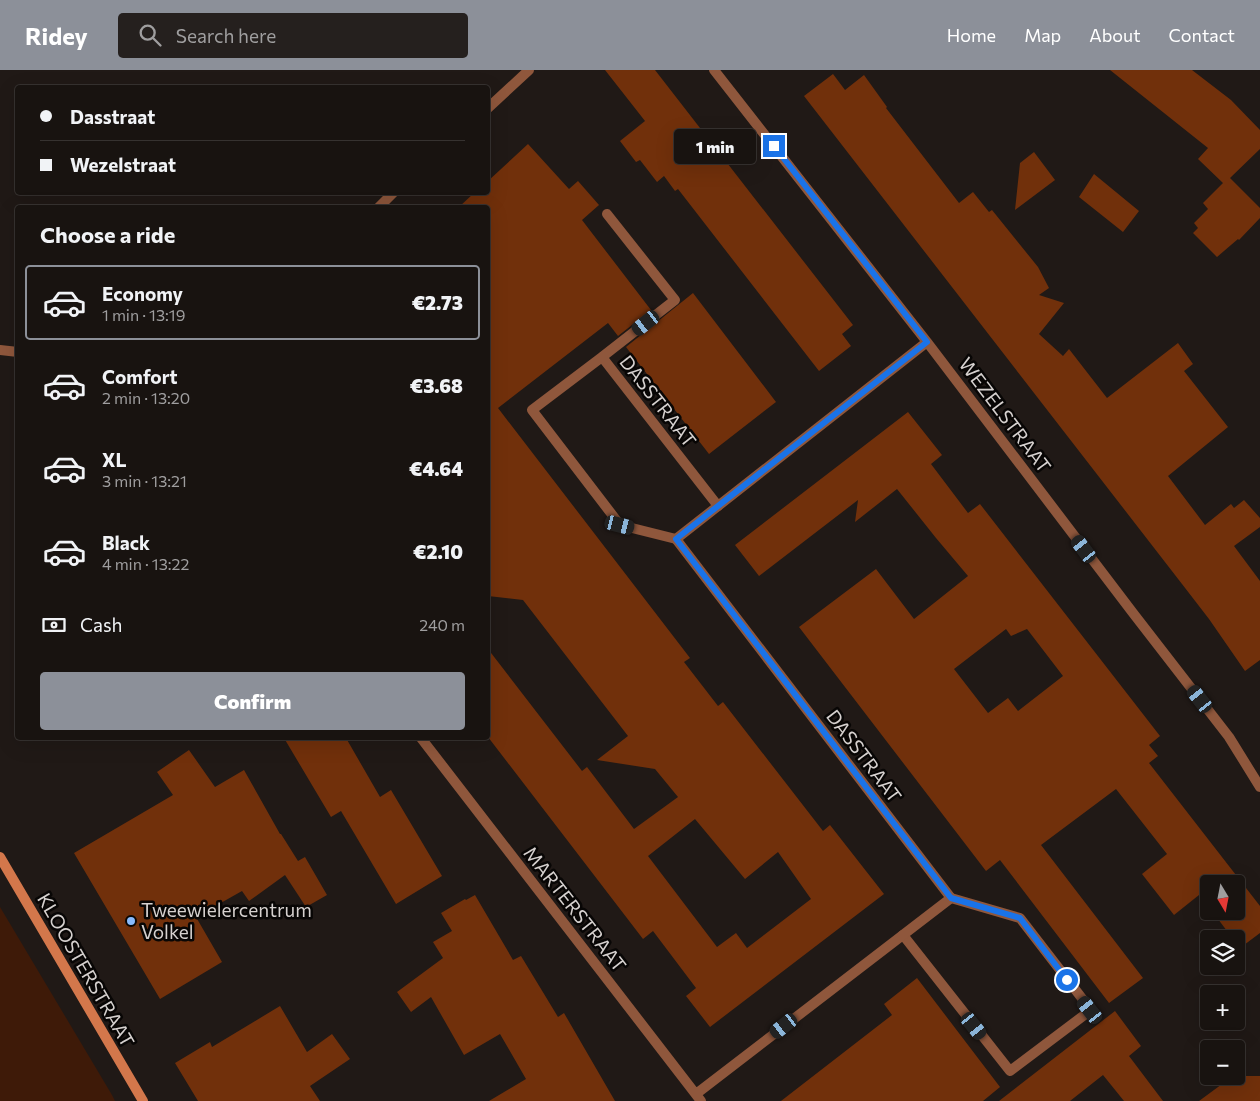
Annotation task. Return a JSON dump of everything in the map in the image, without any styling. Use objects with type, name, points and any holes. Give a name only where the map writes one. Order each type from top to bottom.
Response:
[{"type":"street","points":[[490,106],[529,70]]},
{"type":"street","name":"WEZELSTRAAT","points":[[714,70],[927,342],[1132,613],[1229,737],[1260,787]]},
{"type":"street","points":[[381,205],[391,195]]},
{"type":"street","points":[[602,357],[675,300],[607,214]]},
{"type":"street","points":[[676,539],[927,342]]},
{"type":"street","points":[[0,350],[15,352]]},
{"type":"street","name":"DASSTRAAT","points":[[718,506],[602,357],[532,410],[620,525],[676,539],[951,898]]},
{"type":"street","name":"MARTERSTRAAT","points":[[423,740],[698,1097]]},
{"type":"street","name":"KLOOSTERSTRAAT","points":[[0,857],[143,1101]]},
{"type":"street","points":[[698,1097],[903,935],[951,898],[1020,918],[1090,1010],[1010,1071],[903,935]]},
{"type":"shaded area","points":[[0,907],[112,1095],[115,1101],[0,1101]]},
{"type":"building","points":[[605,70],[655,70],[853,325],[842,334],[851,346],[819,371],[678,189],[675,191],[664,176],[657,182],[640,160],[636,162],[620,141],[645,121]]},
{"type":"building","points":[[1110,70],[1192,70],[1231,100],[1260,130],[1260,149],[1230,178],[1260,208],[1260,218],[1239,240],[1217,257],[1193,233],[1198,228],[1194,223],[1208,209],[1203,203],[1223,183],[1198,159],[1208,148]]},
{"type":"building","points":[[833,74],[845,90],[864,75],[886,108],[959,203],[973,192],[989,212],[992,210],[1038,267],[1049,288],[1039,295],[1064,303],[1039,334],[1063,356],[1069,349],[1107,398],[1178,343],[1193,364],[1184,371],[1228,427],[1168,476],[1205,525],[1231,504],[1234,508],[1244,500],[1260,518],[1260,527],[1234,546],[1260,581],[1260,660],[1245,671],[1209,619],[804,96]]},
{"type":"building","points":[[528,144],[569,189],[578,181],[599,205],[582,220],[651,310],[618,336],[608,323],[498,408],[690,658],[684,662],[718,706],[723,702],[823,831],[830,825],[884,894],[710,1027],[686,996],[696,988],[653,931],[643,939],[490,740],[490,652],[582,771],[587,767],[634,829],[678,797],[655,769],[597,760],[628,736],[523,600],[490,596],[490,205],[461,205],[472,195],[490,195],[490,179]],"holes":[[[695,819],[745,879],[778,852],[811,899],[747,948],[736,933],[717,947],[648,856]]]},
{"type":"building","points":[[1034,152],[1055,180],[1015,210],[1020,163]]},
{"type":"building","points":[[1094,174],[1139,211],[1123,232],[1079,197]]},
{"type":"building","points":[[693,293],[776,402],[709,454],[626,347]]},
{"type":"building","points":[[908,412],[942,455],[931,464],[968,513],[980,504],[1160,736],[1149,745],[1158,756],[1149,763],[1236,875],[1200,875],[1200,896],[1199,895],[1174,915],[1142,874],[1167,854],[1116,789],[1041,845],[1143,978],[1109,1003],[1000,860],[986,871],[799,627],[876,569],[914,619],[968,576],[897,489],[855,522],[858,500],[759,576],[735,545]],"holes":[[[1006,629],[1011,636],[1027,629],[1063,676],[1018,711],[1008,698],[988,713],[954,669]]]},
{"type":"building","points":[[285,740],[347,740],[380,797],[391,790],[442,876],[396,904],[341,811],[331,817]]},
{"type":"building","points":[[189,750],[215,787],[244,770],[280,834],[298,861],[305,857],[327,895],[306,907],[285,875],[249,901],[242,891],[196,917],[222,962],[160,999],[74,853],[173,795],[157,772]]},
{"type":"building","points":[[1245,887],[1260,906],[1260,933],[1245,944],[1245,930],[1226,930],[1219,920],[1245,920]]},
{"type":"building","points":[[475,895],[513,960],[521,956],[558,1017],[564,1013],[615,1101],[489,1101],[526,1079],[500,1034],[464,1055],[431,997],[411,1012],[397,992],[443,958],[433,942],[452,931],[441,913]]},
{"type":"building","points":[[917,978],[1000,1087],[983,1101],[781,1101],[892,1015],[884,1004]]},
{"type":"building","points":[[280,1006],[307,1052],[332,1034],[350,1059],[310,1086],[320,1101],[198,1101],[175,1063],[210,1042],[212,1047]]},
{"type":"building","points":[[1115,1011],[1141,1046],[1129,1056],[1163,1101],[1124,1101],[1103,1075],[1070,1101],[999,1101]]},
{"type":"building","points":[[1245,1076],[1260,1076],[1260,1101],[1199,1101],[1221,1085],[1245,1085]]},
{"type":"place","name":"Tweewielercentrum Volkel","points":[[131,921]]},
{"type":"route","points":[[774,146],[927,342],[676,539],[951,898],[1020,918],[1067,980]]}]
